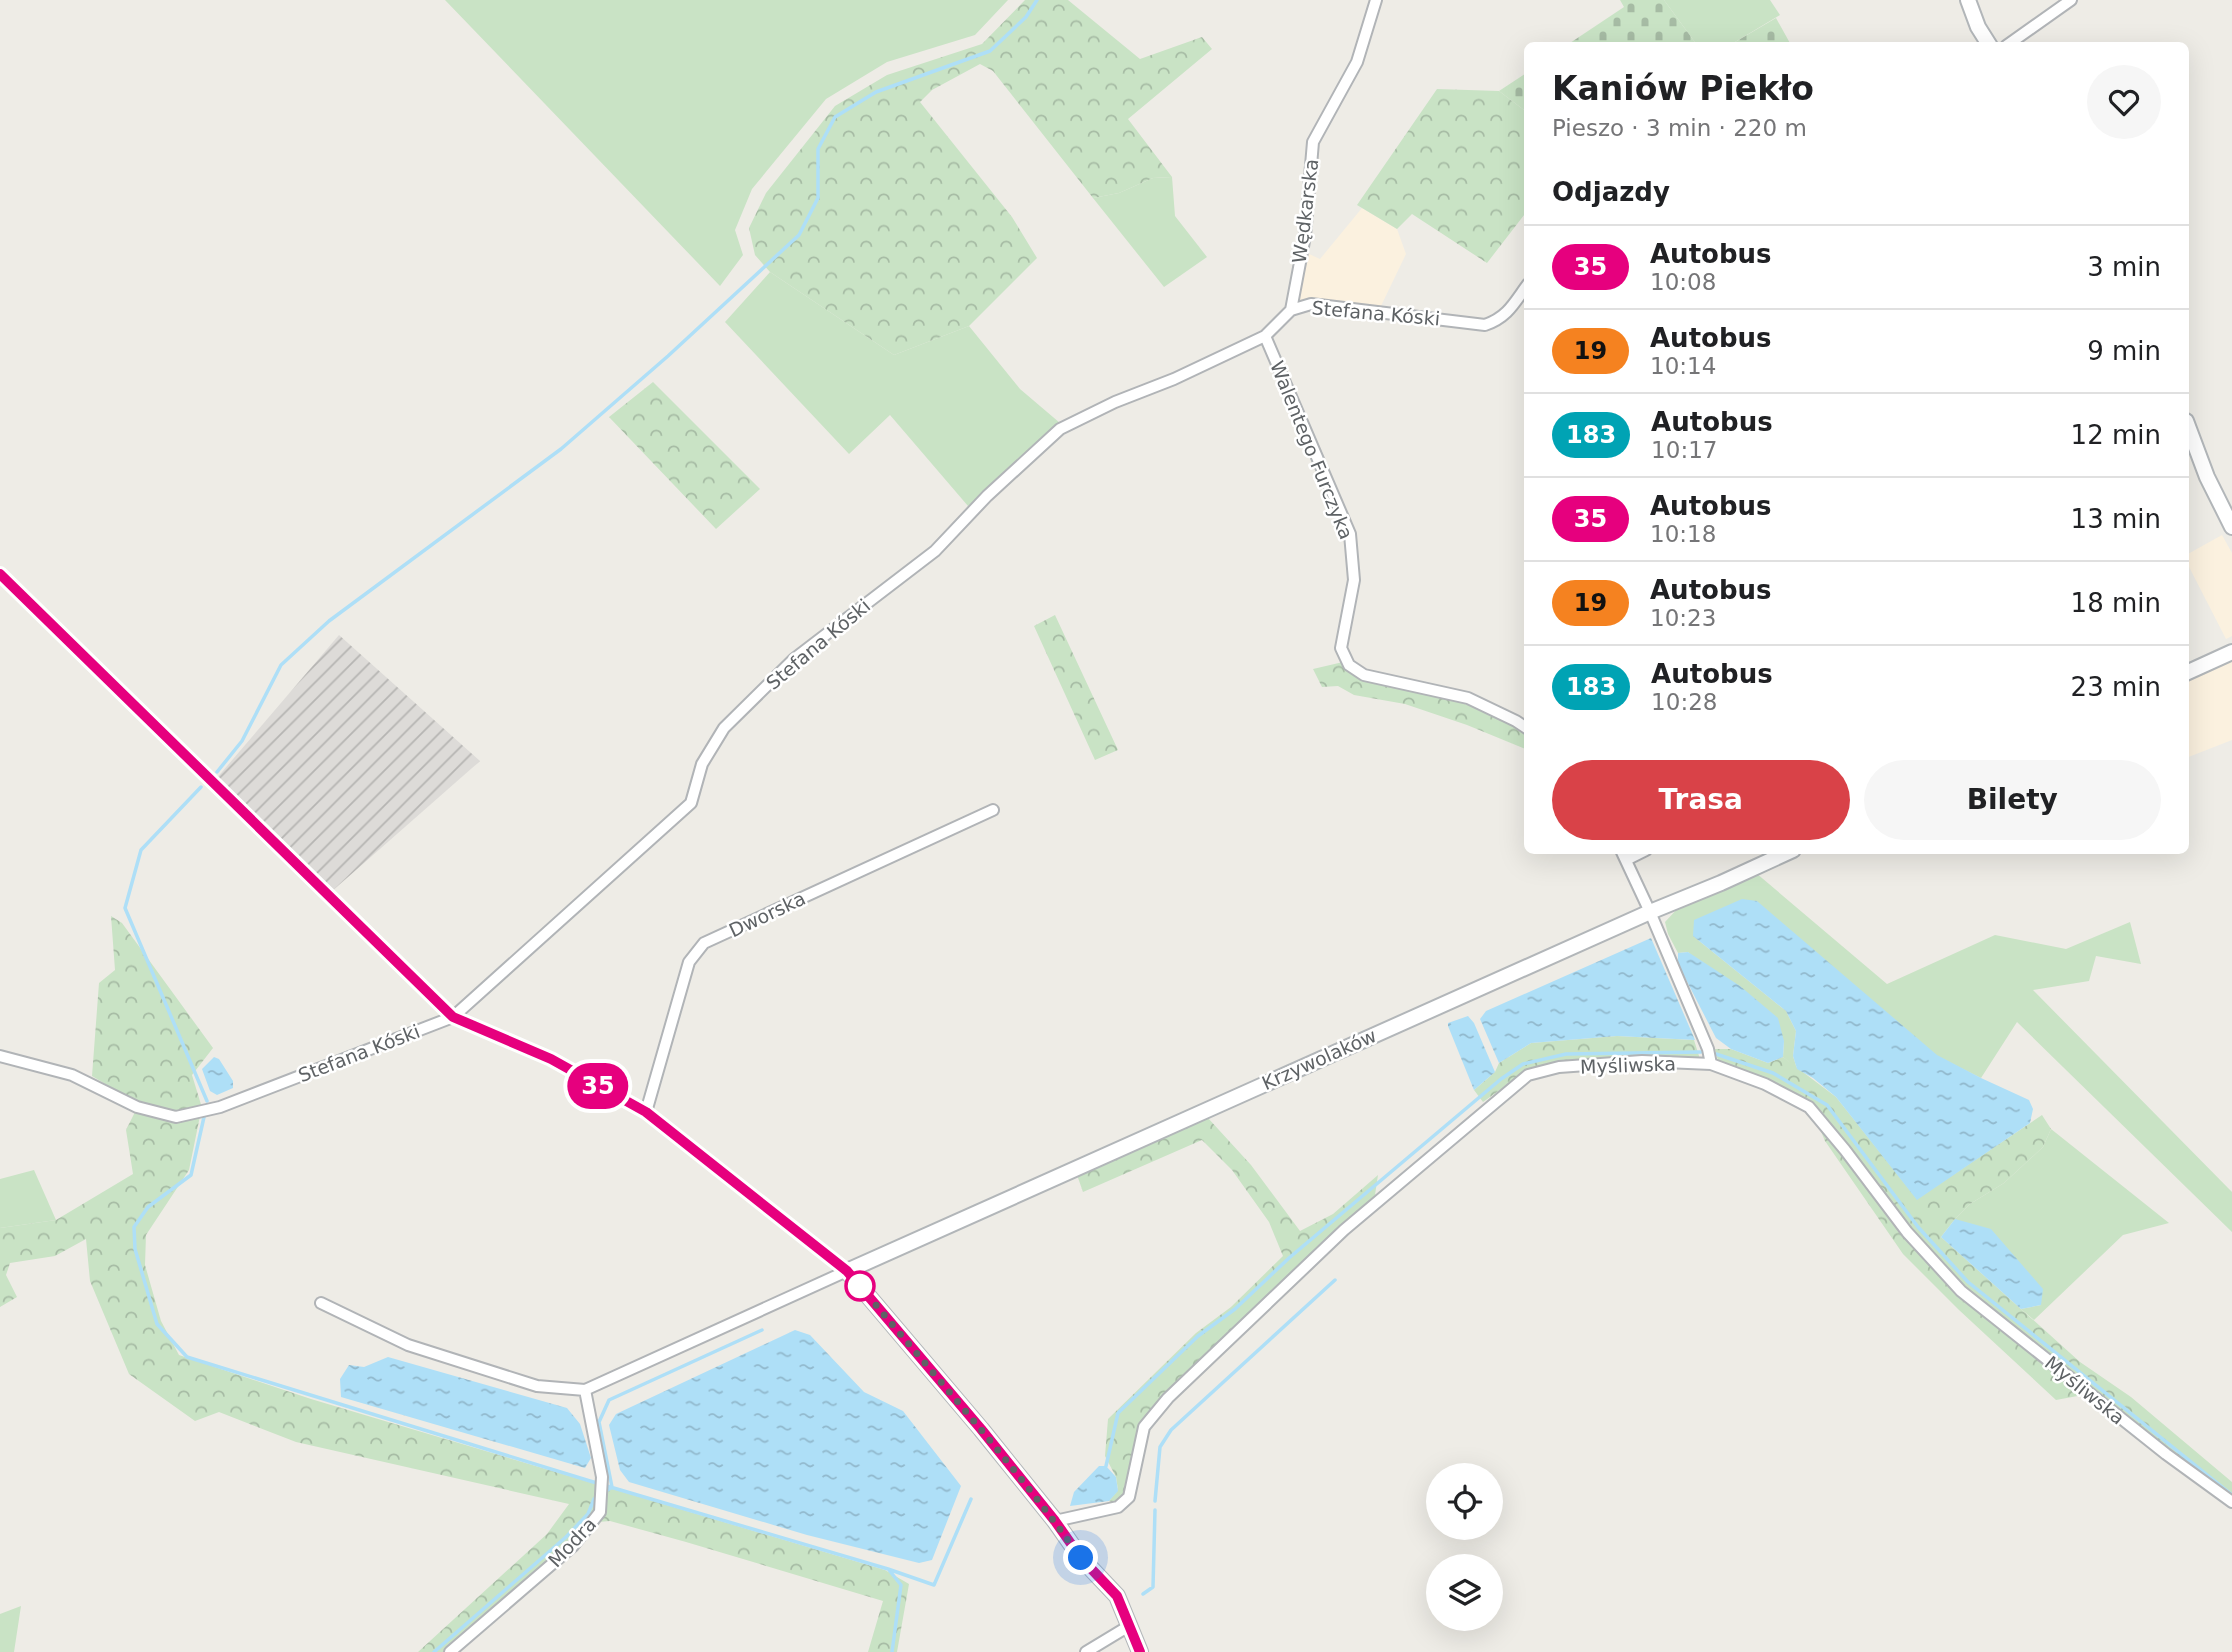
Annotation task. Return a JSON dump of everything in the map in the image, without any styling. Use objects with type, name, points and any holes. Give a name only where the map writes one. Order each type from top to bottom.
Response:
[{"type":"street","name":"Wędkarska","points":[[1291,310],[1305,236],[1313,142],[1357,62],[1376,0]]},
{"type":"street","points":[[1968,0],[1978,27],[1987,42]]},
{"type":"street","points":[[2012,42],[2071,0]]},
{"type":"street","name":"Stefana Kóski","points":[[0,1056],[72,1074],[137,1107],[176,1117],[220,1107],[453,1017],[691,803],[702,764],[724,728],[794,659],[935,551],[987,496],[1060,429],[1265,336],[1291,310],[1311,304],[1485,325],[1507,314],[1524,290]]},
{"type":"street","name":"Walentego Furczyka","points":[[1265,336],[1350,534],[1354,580],[1341,648],[1349,665],[1364,674],[1468,698],[1524,726]]},
{"type":"street","points":[[2189,429],[2207,477],[2232,527]]},
{"type":"street","points":[[0,574],[453,1017],[551,1059],[646,1112],[847,1271],[981,1429],[1055,1521],[1081,1558],[1117,1596],[1140,1652]]},
{"type":"street","points":[[2189,672],[2232,652]]},
{"type":"street","name":"Dworska","points":[[646,1112],[689,962],[705,943],[993,810]]},
{"type":"street","name":"Krzywolaków","points":[[847,1271],[1784,854]]},
{"type":"street","points":[[1623,855],[1708,1049],[1711,1063]]},
{"type":"street","name":"Myśliwska","points":[[1055,1521],[1118,1507],[1129,1497],[1144,1427],[1168,1398],[1344,1230],[1528,1075],[1559,1067],[1642,1061],[1711,1063],[1765,1084],[1809,1107],[1846,1150],[1907,1232],[1961,1290],[2166,1454],[2232,1502]]},
{"type":"street","points":[[321,1303],[408,1345],[537,1386],[584,1390],[847,1271]]},
{"type":"street","name":"Modra","points":[[450,1652],[573,1546],[600,1512],[602,1478],[584,1390]]},
{"type":"street","points":[[1086,1652],[1129,1626]]},
{"type":"shaded area","points":[[1362,208],[1397,229],[1406,254],[1380,308],[1298,303],[1307,253],[1320,259]]},
{"type":"shaded area","points":[[2222,535],[2232,553],[2232,636],[2226,639],[2189,567],[2189,553]]},
{"type":"shaded area","points":[[339,635],[480,761],[331,892],[216,779]]},
{"type":"shaded area","points":[[2232,660],[2232,740],[2189,757],[2189,680]]},
{"type":"green space","points":[[445,0],[1008,0],[975,35],[887,62],[826,99],[752,189],[735,230],[743,255],[720,286]]},
{"type":"green space","points":[[1025,0],[1068,0],[1140,59],[1202,37],[1212,49],[1128,119],[1172,177],[1153,178],[1119,193],[1093,198],[993,71],[980,64],[932,90],[920,102],[1012,217],[1037,258],[969,326],[894,355],[770,272],[755,255],[749,228],[766,193],[835,106],[887,75],[982,44]]},
{"type":"green space","points":[[1620,0],[1664,0],[1695,42],[1572,42],[1624,7]]},
{"type":"green space","points":[[1664,0],[1770,0],[1780,15],[1735,42],[1695,42]]},
{"type":"green space","points":[[1776,18],[1789,42],[1735,42]]},
{"type":"green space","points":[[1524,75],[1524,110],[1499,91]]},
{"type":"green space","points":[[1437,89],[1499,91],[1524,110],[1524,215],[1487,263],[1412,214],[1397,229],[1357,205]]},
{"type":"green space","points":[[1172,177],[1175,216],[1207,257],[1164,287],[1093,198],[1119,193],[1153,178]]},
{"type":"green space","points":[[770,272],[894,355],[969,326],[1020,389],[1060,423],[968,506],[890,415],[849,454],[725,322]]},
{"type":"green space","points":[[653,382],[760,489],[716,529],[609,417]]},
{"type":"green space","points":[[1055,615],[1118,750],[1095,760],[1034,626]]},
{"type":"green space","points":[[1343,662],[1438,694],[1485,712],[1524,733],[1524,748],[1405,704],[1354,695],[1338,686],[1322,687],[1313,669]]},
{"type":"green space","points":[[1756,873],[1887,984],[1995,935],[2066,949],[2130,922],[2141,964],[2096,956],[2089,981],[2033,990],[2232,1192],[2232,1232],[2017,1022],[1981,1078],[1693,936],[1786,1011],[1796,1031],[1793,1056],[1797,1069],[1783,1057],[1784,1041],[1688,952],[1678,953],[1665,922],[1678,908]]},
{"type":"green space","points":[[111,916],[122,923],[213,1048],[192,1075],[203,1111],[176,1113],[139,1104],[92,1076],[99,983],[115,970]]},
{"type":"green space","points":[[1617,1036],[1694,1040],[1700,1059],[1525,1072],[1483,1102],[1474,1090],[1495,1072],[1499,1063],[1531,1043]]},
{"type":"green space","points":[[1715,1049],[1731,1049],[1768,1063],[1783,1057],[1836,1097],[1917,1199],[2042,1115],[2051,1129],[2043,1147],[2004,1183],[1970,1204],[1941,1237],[2080,1362],[2131,1397],[2232,1482],[2232,1498],[2116,1410],[2083,1395],[2056,1400],[1903,1254],[1825,1141],[1810,1105],[1718,1061]]},
{"type":"green space","points":[[136,1110],[200,1116],[189,1170],[146,1235],[145,1265],[161,1321],[179,1355],[311,1399],[885,1570],[909,1584],[897,1652],[868,1652],[883,1601],[610,1521],[587,1523],[571,1543],[443,1652],[418,1652],[547,1534],[569,1504],[296,1442],[219,1412],[195,1421],[129,1374],[90,1281],[86,1239],[55,1256],[10,1263],[6,1275],[17,1297],[0,1307],[0,1228],[56,1220],[133,1174],[126,1130]]},
{"type":"green space","points":[[1208,1118],[1251,1165],[1300,1231],[1333,1214],[1378,1175],[1375,1195],[1141,1425],[1125,1497],[1116,1504],[1109,1501],[1118,1490],[1116,1477],[1105,1456],[1108,1419],[1196,1333],[1231,1307],[1283,1256],[1269,1222],[1232,1170],[1202,1140],[1083,1192],[1077,1175]]},
{"type":"green space","points":[[2051,1129],[2169,1223],[2123,1235],[2034,1320],[2021,1309],[2041,1305],[1955,1219],[1970,1204],[2004,1183],[2043,1147]]},
{"type":"green space","points":[[34,1170],[56,1220],[0,1228],[0,1179]]},
{"type":"green space","points":[[21,1606],[14,1652],[0,1652],[0,1614]]},
{"type":"water","points":[[1742,899],[1757,901],[1937,1055],[2029,1100],[2033,1109],[2030,1123],[1917,1200],[1836,1097],[1797,1069],[1793,1056],[1796,1031],[1786,1011],[1693,936],[1694,920]]},
{"type":"water","points":[[1651,938],[1695,1040],[1617,1036],[1531,1043],[1499,1063],[1480,1019],[1486,1011]]},
{"type":"water","points":[[1688,952],[1740,986],[1778,1018],[1784,1041],[1783,1057],[1768,1063],[1731,1049],[1716,1038],[1678,964],[1678,953]]},
{"type":"water","points":[[1468,1016],[1474,1023],[1495,1072],[1474,1090],[1448,1026],[1448,1023]]},
{"type":"water","points":[[214,1057],[219,1059],[233,1081],[233,1088],[217,1095],[210,1091],[202,1069]]},
{"type":"water","points":[[1955,1219],[1991,1229],[2043,1289],[2041,1305],[2021,1309],[1941,1237]]},
{"type":"water","points":[[795,1330],[810,1335],[864,1392],[903,1411],[961,1486],[932,1560],[919,1563],[807,1535],[629,1482],[620,1470],[609,1425],[616,1414]]},
{"type":"water","points":[[388,1357],[567,1408],[580,1424],[591,1458],[585,1468],[341,1397],[340,1379],[349,1365],[364,1367]]},
{"type":"water","points":[[1099,1466],[1106,1466],[1116,1477],[1118,1491],[1109,1501],[1070,1506],[1074,1492]]},
{"type":"waterway","points":[[217,772],[242,741],[281,665],[329,621],[561,449],[668,356],[799,235],[818,198],[818,149],[835,117],[876,92],[990,51],[1026,17],[1037,0]]},
{"type":"waterway","points":[[201,787],[141,850],[125,908],[207,1101]]},
{"type":"waterway","points":[[1106,1466],[1118,1413],[1198,1336],[1235,1309],[1289,1258],[1501,1079],[1523,1064],[1566,1054],[1701,1052]]},
{"type":"waterway","points":[[1716,1054],[1773,1073],[1827,1105],[1918,1227],[1968,1282],[2232,1495]]},
{"type":"waterway","points":[[204,1117],[191,1175],[148,1207],[134,1227],[135,1249],[157,1324],[187,1357],[934,1585],[971,1499]]},
{"type":"waterway","points":[[1155,1501],[1160,1447],[1171,1430],[1335,1280]]},
{"type":"waterway","points":[[434,1652],[566,1537],[588,1514],[594,1499],[612,1487],[599,1422],[609,1400],[762,1330]]},
{"type":"waterway","points":[[1143,1594],[1153,1587],[1155,1510]]},
{"type":"waterway","points":[[889,1570],[901,1585],[892,1652]]},
{"type":"bus line","name":"35","points":[[0,574],[453,1017],[551,1059],[646,1112],[847,1271],[981,1429],[1055,1521],[1081,1558],[1117,1596],[1140,1652]]},
{"type":"route","points":[[860,1286],[981,1429],[1055,1521],[1081,1558]]}]
